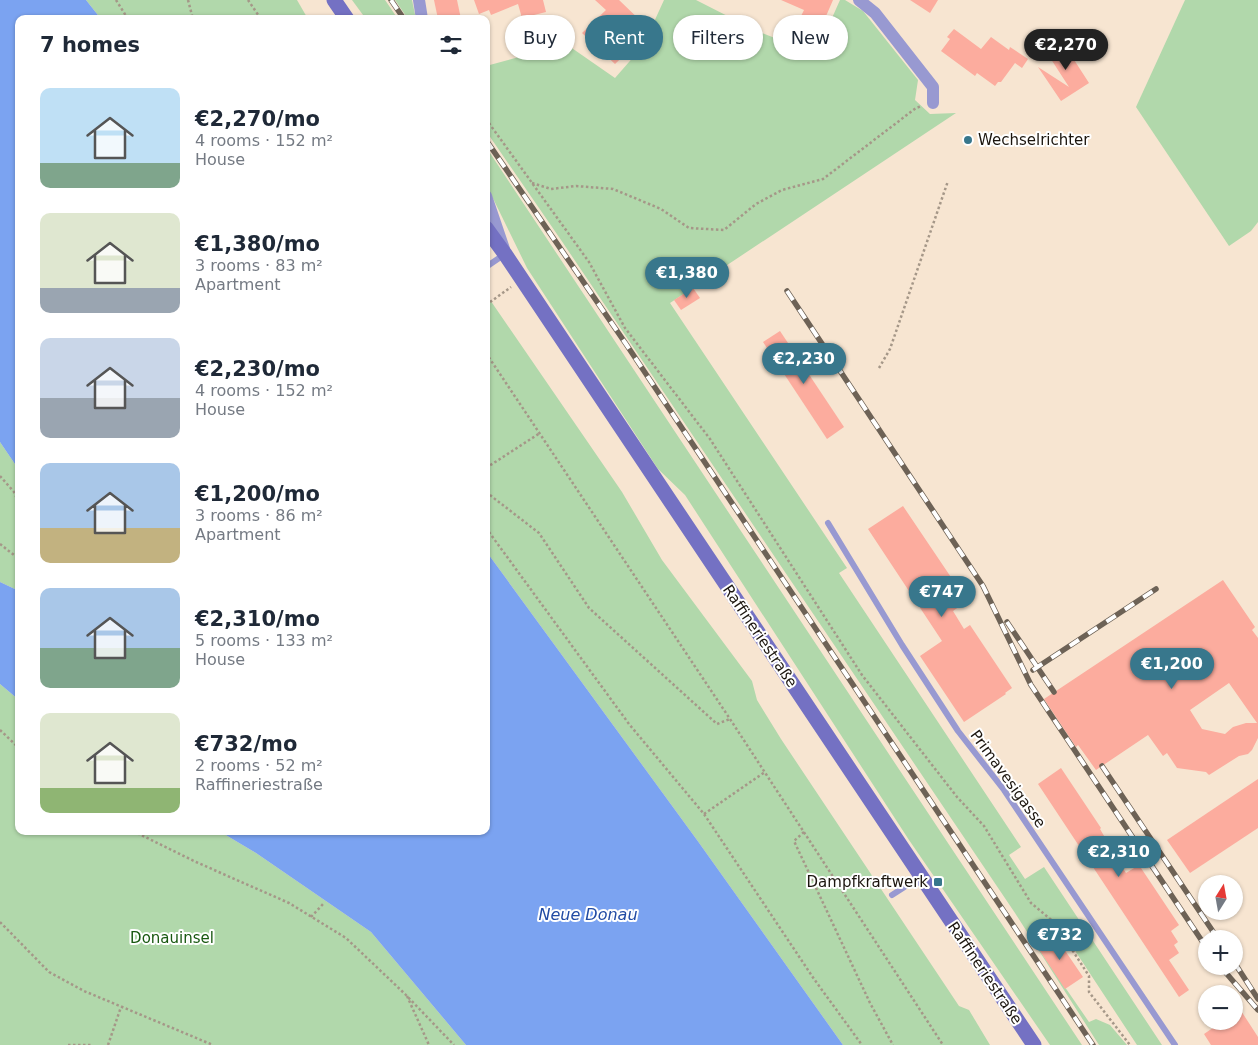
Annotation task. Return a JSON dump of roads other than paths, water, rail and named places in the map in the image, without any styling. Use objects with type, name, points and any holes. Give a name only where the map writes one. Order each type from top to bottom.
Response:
[{"type":"main road","points":[[334,0],[344,15]]},
{"type":"main road","name":"Raffineriestraße","points":[[490,233],[1034,1045]]},
{"type":"street","points":[[419,0],[421,15]]},
{"type":"street","points":[[859,0],[875,13],[933,87],[933,103]]},
{"type":"street","points":[[490,208],[505,254]]},
{"type":"lane","points":[[490,264],[505,254]]},
{"type":"lane","name":"Primavesigasse","points":[[828,523],[902,645],[958,731],[1004,790],[1175,1045]]},
{"type":"lane","points":[[892,895],[921,877]]},
{"type":"water","points":[[0,0],[86,0],[98,15],[15,15],[15,464],[0,442]]},
{"type":"water","name":"Neue Donau","points":[[490,556],[697,840],[843,1045],[466,1045],[371,932],[256,853],[226,835],[490,835]]},
{"type":"water","points":[[0,582],[15,589],[15,697],[0,684]]},
{"type":"railway","points":[[391,0],[401,15]]},
{"type":"railway","points":[[490,146],[626,344],[1093,1045]]},
{"type":"railway","points":[[787,291],[983,586],[1031,685],[1198,935]]},
{"type":"railway","points":[[1033,670],[1156,589]]},
{"type":"railway","points":[[1007,622],[1054,692]]},
{"type":"railway","points":[[1102,766],[1212,930]]},
{"type":"railway","points":[[1228,975],[1258,1010]]},
{"type":"railway","points":[[1242,975],[1258,999]]},
{"type":"place","name":"Wechselrichter","points":[[968,140]]},
{"type":"place","name":"Dampfkraftwerk","points":[[938,882]]},
{"type":"park label","name":"Donauinsel","points":[[172,938]]}]
